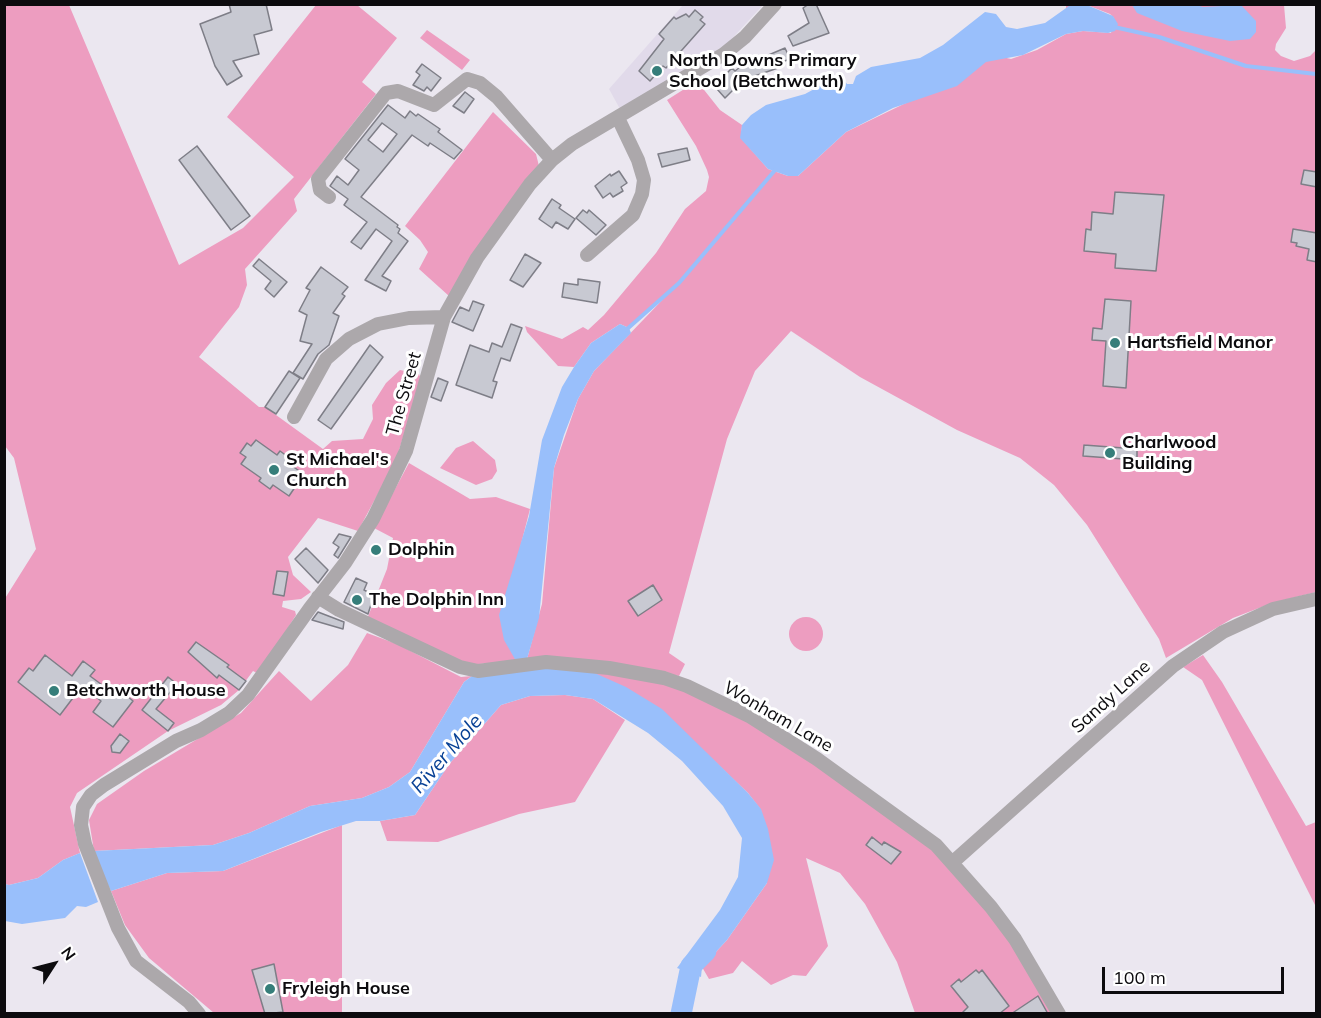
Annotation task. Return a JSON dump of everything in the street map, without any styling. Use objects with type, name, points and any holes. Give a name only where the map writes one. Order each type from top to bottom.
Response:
[{"type":"street","name":"The Street","points":[[198,1014],[189,1002],[136,961],[118,928],[85,844],[81,825],[83,807],[91,795],[176,741],[201,730],[229,713],[248,695],[345,563],[391,485],[406,452],[444,317],[477,258],[530,184],[552,160],[572,144],[724,54],[745,37],[775,4]]},
{"type":"street","points":[[329,197],[320,190],[318,179],[386,93],[398,91],[434,105],[467,79],[480,83],[497,97],[552,160]]},
{"type":"street","points":[[587,255],[633,215],[642,194],[644,180],[638,160],[618,118]]},
{"type":"street","points":[[294,417],[326,359],[349,339],[378,324],[408,318],[444,317]]},
{"type":"street","name":"Wonham Lane","points":[[318,597],[339,610],[459,667],[478,670],[546,662],[609,668],[664,678],[687,686],[751,717],[817,759],[910,824],[953,862],[1015,939],[1059,1014]]},
{"type":"street","name":"Sandy Lane","points":[[953,862],[1173,666],[1233,627],[1273,609],[1317,599]]},
{"type":"shaded area","points":[[5,5],[69,5],[179,265],[243,228],[294,177],[227,117],[316,5],[357,5],[397,38],[362,82],[376,94],[294,199],[297,211],[245,269],[247,285],[239,307],[199,357],[259,407],[265,407],[323,449],[332,441],[363,439],[373,419],[372,405],[386,383],[400,370],[419,374],[421,379],[396,460],[358,531],[318,518],[288,557],[293,575],[311,592],[301,599],[283,601],[282,607],[295,611],[296,615],[259,674],[253,671],[239,690],[221,705],[168,731],[77,793],[70,807],[80,853],[63,860],[38,878],[9,885],[4,884],[4,600],[36,549],[14,458],[5,446]]},
{"type":"shaded area","name":"North Downs Primary School (Betchworth)","points":[[683,5],[763,5],[726,45],[620,109],[609,89]]},
{"type":"shaded area","points":[[1066,5],[1087,5],[1066,8]]},
{"type":"shaded area","points":[[1087,5],[1284,5],[1286,28],[1275,50],[1281,56],[1294,61],[1310,56],[1316,50],[1316,592],[1272,603],[1233,618],[1166,658],[1159,639],[1087,525],[1054,485],[1020,458],[957,430],[860,377],[791,331],[755,371],[727,439],[669,653],[685,664],[679,676],[527,659],[542,604],[554,468],[578,399],[594,371],[669,293],[629,328],[620,324],[591,343],[574,367],[558,366],[527,332],[525,326],[562,339],[583,327],[588,330],[604,315],[656,253],[685,209],[706,191],[709,177],[707,170],[696,146],[667,100],[697,81],[720,110],[742,125],[741,138],[768,169],[788,176],[798,176],[846,132],[910,101],[958,60],[958,50],[966,41],[976,43],[989,54],[1011,59],[1037,50],[1066,34],[1083,31],[1111,33],[1114,18],[1110,14]]},
{"type":"shaded area","points":[[427,30],[470,60],[462,70],[420,38]]},
{"type":"shaded area","points":[[493,112],[536,154],[539,166],[449,296],[419,269],[428,252],[420,240],[405,226]]},
{"type":"shaded area","points":[[473,441],[495,460],[497,471],[492,479],[476,485],[440,468],[456,448]]},
{"type":"shaded area","points":[[409,463],[470,499],[496,497],[530,509],[517,560],[516,661],[467,665],[367,619],[387,569],[393,538],[374,528]]},
{"type":"shaded area","points":[[806,617],[818,622],[823,634],[818,646],[806,651],[794,646],[789,634],[794,622]]},
{"type":"shaded area","points":[[367,633],[397,644],[461,677],[472,676],[464,682],[410,772],[389,787],[362,798],[310,806],[249,833],[213,845],[94,851],[89,820],[97,804],[144,771],[241,713],[279,671],[311,701],[348,665]]},
{"type":"shaded area","points":[[1203,655],[1222,682],[1306,826],[1316,822],[1316,907],[1202,680],[1183,667]]},
{"type":"shaded area","points":[[590,671],[673,684],[756,724],[930,844],[1007,936],[1053,1013],[915,1013],[897,962],[865,904],[840,873],[806,858],[828,946],[806,976],[793,975],[771,985],[742,961],[733,973],[709,979],[702,967],[727,940],[767,883],[761,810],[748,793],[711,758]]},
{"type":"shaded area","points":[[565,695],[593,699],[625,720],[575,802],[519,814],[438,842],[387,841],[380,821],[415,815],[450,763],[501,705],[530,696]]},
{"type":"shaded area","points":[[342,825],[342,1013],[214,1013],[149,958],[125,925],[111,891],[167,873],[223,871]]},
{"type":"water","points":[[1193,4],[1203,7],[1241,5],[1256,21],[1256,32],[1250,39],[1230,41],[1182,31],[1137,13],[1132,5]]},
{"type":"water","points":[[1087,5],[1113,16],[1118,24],[1115,31],[1108,33],[1083,31],[1066,34],[1023,55],[986,62],[957,86],[893,108],[846,132],[798,176],[788,176],[768,169],[740,138],[742,125],[751,115],[766,105],[805,94],[840,75],[847,84],[853,84],[856,76],[871,67],[920,58],[943,45],[985,12],[996,14],[1006,27],[1017,29],[1045,23],[1069,6]]},
{"type":"water","points":[[620,324],[629,328],[631,333],[594,371],[578,399],[564,435],[554,468],[539,618],[527,659],[516,661],[504,640],[499,615],[529,516],[542,440],[562,387],[574,367],[591,343]]},
{"type":"water","points":[[526,667],[590,671],[626,687],[662,709],[748,793],[761,809],[768,829],[774,860],[767,883],[727,940],[702,967],[701,977],[677,968],[720,910],[738,877],[742,838],[723,806],[682,761],[648,733],[593,699],[565,695],[530,696],[501,705],[450,763],[415,815],[380,821],[356,821],[321,832],[223,871],[167,873],[111,891],[100,870],[94,851],[213,845],[249,833],[310,806],[362,798],[389,787],[410,772],[464,682],[472,676]]},
{"type":"water","points":[[80,853],[98,902],[86,907],[77,906],[65,918],[22,924],[5,921],[5,884],[38,878],[63,860]]},
{"type":"building","points":[[229,4],[266,4],[272,30],[254,35],[259,54],[233,61],[242,76],[227,85],[215,66],[200,24],[231,12]]},
{"type":"building","points":[[809,4],[816,4],[829,33],[793,46],[788,36],[809,23],[803,8]]},
{"type":"building","points":[[695,10],[703,17],[700,20],[705,24],[666,68],[663,66],[650,81],[639,71],[664,39],[659,34],[674,17],[676,19],[686,14],[689,17]]},
{"type":"building","points":[[785,48],[790,59],[777,64],[778,68],[743,80],[725,98],[717,89],[725,82],[722,78],[732,68],[735,71],[744,64]]},
{"type":"building","points":[[422,64],[441,78],[431,91],[427,87],[424,91],[413,85],[420,75],[416,72]]},
{"type":"building","points":[[465,92],[474,99],[464,113],[453,106]]},
{"type":"building","points":[[388,105],[405,118],[410,111],[416,116],[418,114],[440,129],[438,132],[462,150],[454,159],[430,143],[428,146],[412,135],[361,197],[398,225],[400,229],[398,233],[408,241],[382,276],[391,281],[386,291],[365,280],[392,241],[376,229],[361,249],[351,242],[367,222],[344,205],[348,199],[330,186],[337,176],[348,185],[359,170],[345,159]],"holes":[[[382,123],[397,134],[383,152],[368,140]]]},
{"type":"building","points":[[197,146],[250,216],[231,230],[179,160]]},
{"type":"building","points":[[687,148],[690,160],[662,167],[658,154]]},
{"type":"building","points":[[1304,170],[1317,172],[1317,187],[1301,184]]},
{"type":"building","points":[[619,171],[627,183],[621,187],[623,191],[613,197],[610,193],[603,198],[595,186],[610,174],[611,176]]},
{"type":"building","points":[[1115,192],[1164,195],[1156,271],[1115,268],[1116,254],[1084,251],[1086,229],[1091,230],[1092,212],[1113,214]]},
{"type":"building","points":[[552,199],[561,205],[559,208],[575,219],[568,229],[556,222],[552,228],[539,219]]},
{"type":"building","points":[[583,210],[587,213],[589,210],[606,225],[596,235],[576,218]]},
{"type":"building","points":[[1293,229],[1317,233],[1317,262],[1307,260],[1309,249],[1296,246],[1297,243],[1291,242]]},
{"type":"building","points":[[525,254],[541,263],[523,287],[510,280]]},
{"type":"building","points":[[259,259],[287,282],[274,297],[265,289],[271,281],[253,266]]},
{"type":"building","points":[[321,267],[348,287],[342,294],[345,296],[333,313],[339,316],[329,345],[318,354],[303,379],[293,373],[312,344],[300,341],[307,315],[299,311],[310,290],[306,288]]},
{"type":"building","points":[[578,279],[600,282],[597,303],[562,297],[564,283],[578,285]]},
{"type":"building","name":"Hartsfield Manor","points":[[1105,299],[1131,301],[1126,388],[1103,386],[1106,341],[1092,340],[1093,328],[1102,329]]},
{"type":"building","points":[[473,301],[484,305],[473,331],[452,322],[460,307],[469,311]]},
{"type":"building","points":[[511,324],[522,328],[510,361],[501,358],[493,381],[497,382],[492,398],[456,385],[470,345],[489,352],[492,343],[502,347]]},
{"type":"building","points":[[370,345],[383,357],[331,429],[318,420]]},
{"type":"building","points":[[289,371],[300,378],[276,414],[265,407]]},
{"type":"building","points":[[438,378],[448,382],[441,401],[431,397]]},
{"type":"building","name":"St Michael's Church","points":[[256,440],[277,455],[280,451],[295,462],[292,466],[304,474],[289,496],[273,485],[270,489],[259,481],[261,478],[241,464],[246,457],[240,453],[247,443],[251,446]]},
{"type":"building","name":"Charlwood Building","points":[[1084,445],[1137,449],[1137,460],[1083,456]]},
{"type":"building","points":[[339,534],[351,537],[338,558],[334,555],[339,547],[333,543]]},
{"type":"building","points":[[306,548],[328,570],[318,583],[295,559]]},
{"type":"building","points":[[277,571],[288,572],[284,596],[273,594]]},
{"type":"building","points":[[356,578],[367,583],[364,590],[374,595],[368,614],[344,602]]},
{"type":"building","points":[[653,585],[662,600],[638,616],[628,601]]},
{"type":"building","points":[[318,612],[344,622],[343,629],[312,620]]},
{"type":"building","points":[[196,642],[229,665],[227,667],[246,681],[239,690],[219,675],[217,678],[188,652]]},
{"type":"building","name":"Betchworth House","points":[[45,655],[72,676],[83,661],[95,670],[90,676],[113,693],[117,688],[133,701],[113,727],[93,712],[101,701],[82,686],[60,715],[18,682],[29,668],[33,671]]},
{"type":"building","points":[[168,677],[177,684],[156,709],[174,723],[168,731],[142,710]]},
{"type":"building","points":[[120,734],[129,741],[120,753],[112,752],[111,746]]},
{"type":"building","points":[[872,837],[882,845],[884,842],[901,852],[891,864],[866,845]]},
{"type":"building","name":"Fryleigh House","points":[[274,964],[283,1012],[265,1014],[252,970]]},
{"type":"building","points":[[976,970],[979,973],[982,970],[1009,1006],[999,1014],[961,1014],[968,1007],[951,986],[959,979],[961,982]]},
{"type":"building","points":[[1038,996],[1048,1014],[1011,1014]]},
{"type":"waterway","points":[[1114,27],[1159,37],[1246,66],[1316,74]]},
{"type":"waterway","points":[[626,330],[679,283],[776,169]]},
{"type":"waterway","name":"River Mole","points":[[681,1014],[691,966],[706,951]]},
{"type":"place","name":"North Downs Primary School (Betchworth)","points":[[657,71]]},
{"type":"place","name":"Hartsfield Manor","points":[[1115,343]]},
{"type":"place","name":"Charlwood Building","points":[[1110,453]]},
{"type":"place","name":"St Michael's Church","points":[[274,470]]},
{"type":"place","name":"Dolphin","points":[[376,550]]},
{"type":"place","name":"The Dolphin Inn","points":[[357,600]]},
{"type":"place","name":"Betchworth House","points":[[54,691]]},
{"type":"place","name":"Fryleigh House","points":[[270,989]]}]
